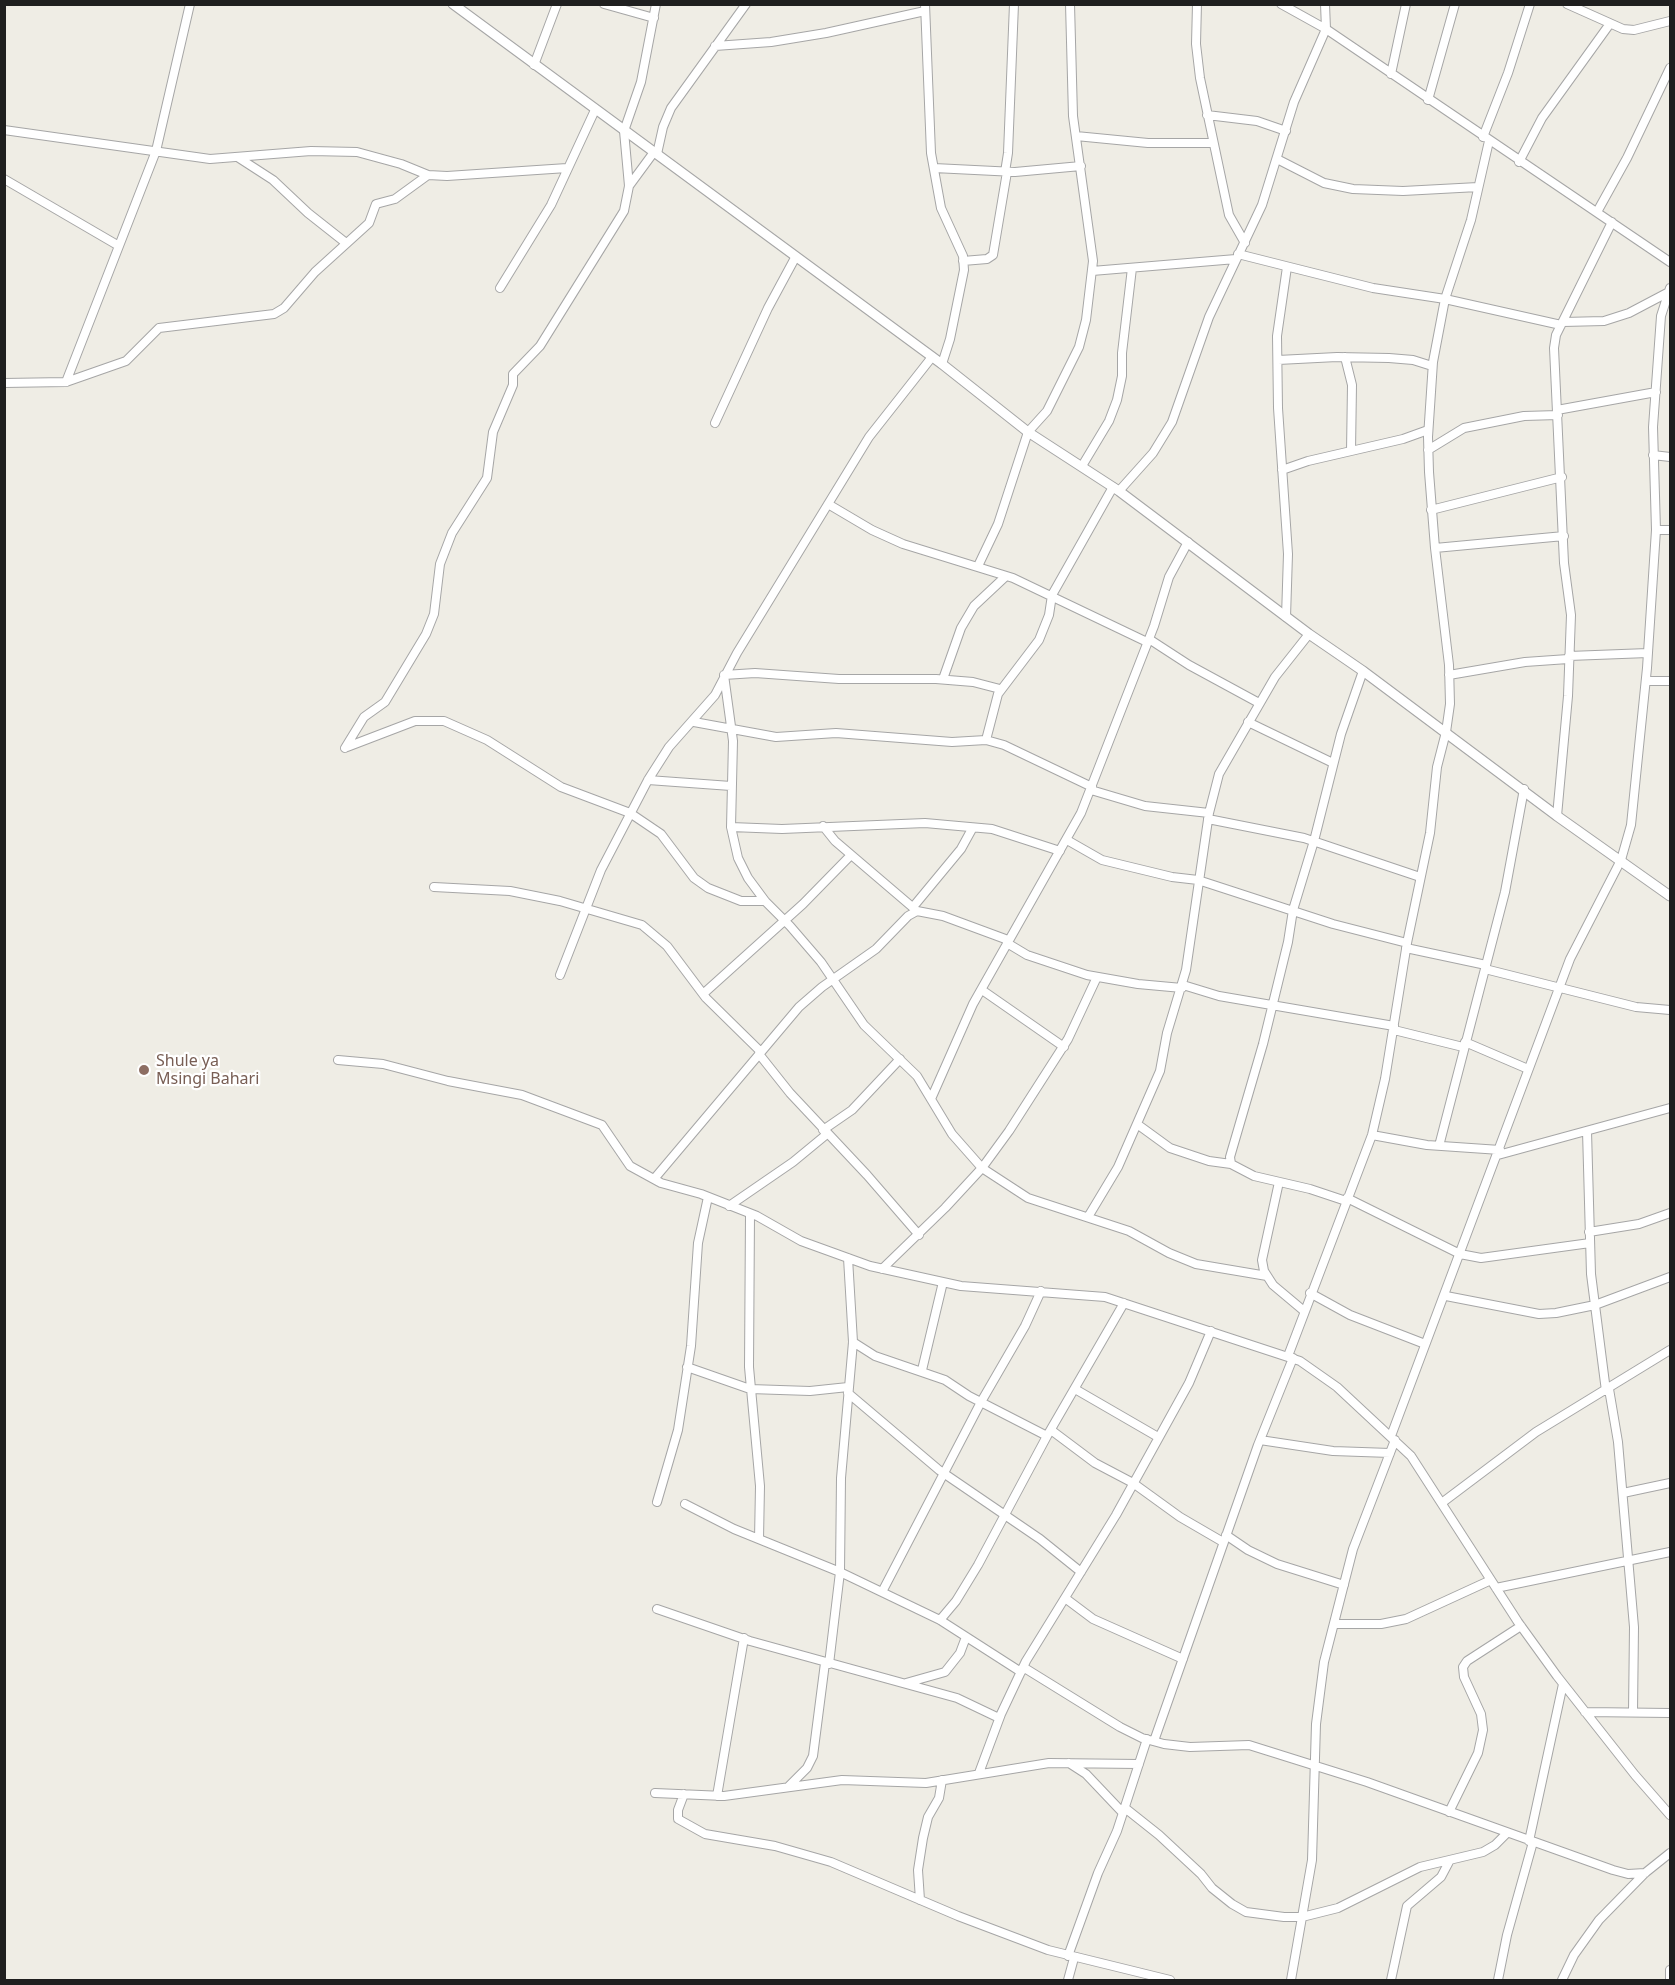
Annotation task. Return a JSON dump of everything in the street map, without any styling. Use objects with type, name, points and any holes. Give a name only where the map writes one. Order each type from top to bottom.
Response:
[{"type":"street","points":[[66,382],[156,151],[190,4]]},
{"type":"street","points":[[534,64],[557,4]]},
{"type":"street","points":[[604,4],[654,18]]},
{"type":"street","points":[[656,4],[641,82],[624,131],[629,186],[624,211],[540,346],[513,374],[513,385],[493,432],[487,478],[452,533],[440,564],[434,614],[426,634],[385,702],[364,717],[345,748],[415,722],[444,722],[487,740],[561,787],[630,813],[661,834],[694,878],[708,888],[741,901],[765,901]]},
{"type":"street","points":[[629,186],[656,153],[671,108],[746,4]]},
{"type":"street","points":[[963,261],[987,259],[993,255],[1008,153],[1014,4]]},
{"type":"street","points":[[978,566],[998,524],[1028,432],[1047,411],[1079,347],[1086,320],[1092,271],[1091,236],[1073,116],[1070,4]]},
{"type":"street","points":[[1197,4],[1196,44],[1207,115],[1229,215],[1245,243]]},
{"type":"street","points":[[1281,4],[1326,29],[1668,261],[1671,251]]},
{"type":"street","points":[[986,740],[1000,689],[1040,640],[1049,615],[1052,595],[1116,489],[1153,453],[1172,422],[1209,317],[1237,256],[1253,230],[1294,102],[1326,29],[1325,4]]},
{"type":"street","points":[[1391,74],[1406,4]]},
{"type":"street","points":[[1428,100],[1455,4]]},
{"type":"street","points":[[1068,1980],[1071,1957],[1098,1873],[1124,1811],[1139,1764],[1183,1659],[1290,1357],[1310,1293],[1372,1135],[1430,833],[1437,767],[1446,732],[1449,675],[1431,510],[1428,450],[1432,366],[1444,299],[1461,254],[1478,187],[1486,139],[1530,4]]},
{"type":"street","points":[[1567,4],[1609,25],[1634,30],[1671,21]]},
{"type":"street","points":[[456,6],[795,258],[942,364],[1028,432],[1116,489],[1309,634],[1524,789],[1557,816],[1671,896]]},
{"type":"street","points":[[715,46],[771,42],[826,33],[925,8],[928,124],[934,168],[941,208],[963,261],[963,285],[942,364]]},
{"type":"street","points":[[1519,162],[1542,118],[1609,25]]},
{"type":"street","points":[[1597,212],[1627,158],[1671,69]]},
{"type":"street","points":[[500,288],[551,206],[595,110]]},
{"type":"street","points":[[1207,115],[1257,122],[1286,130]]},
{"type":"street","points":[[4,130],[210,159],[311,151],[357,152],[401,164],[428,175],[447,177],[567,168]]},
{"type":"street","points":[[1076,136],[1148,143],[1213,143]]},
{"type":"street","points":[[239,158],[273,180],[308,213],[346,243]]},
{"type":"street","points":[[1277,159],[1324,183],[1353,189],[1403,191],[1478,187]]},
{"type":"street","points":[[934,168],[1006,172],[1081,166]]},
{"type":"street","points":[[4,383],[66,382],[126,361],[159,328],[274,314],[284,308],[315,272],[369,223],[376,204],[395,199],[428,175]]},
{"type":"street","points":[[4,179],[119,246]]},
{"type":"street","points":[[1557,816],[1570,615],[1554,348],[1562,323],[1612,222]]},
{"type":"street","points":[[1092,271],[1237,256],[1373,288],[1444,299],[1562,323],[1604,321],[1629,313],[1669,291]]},
{"type":"street","points":[[715,423],[768,308],[795,258]]},
{"type":"street","points":[[1286,617],[1288,554],[1282,470],[1278,327],[1287,267]]},
{"type":"street","points":[[1082,466],[1109,422],[1117,400],[1122,376],[1122,353],[1132,268]]},
{"type":"street","points":[[1291,1980],[1312,1860],[1316,1724],[1323,1672],[1353,1549],[1390,1453],[1425,1344],[1446,1296],[1570,959],[1621,860],[1631,825],[1646,681],[1656,530],[1653,455],[1661,316],[1669,291]]},
{"type":"street","points":[[560,975],[601,870],[648,780],[669,747],[694,722],[715,695],[724,675],[869,437],[932,357]]},
{"type":"street","points":[[1278,360],[1345,357],[1413,360],[1432,366]]},
{"type":"street","points":[[1345,357],[1350,367],[1352,385],[1351,451]]},
{"type":"street","points":[[1428,450],[1464,428],[1656,392]]},
{"type":"street","points":[[1282,470],[1308,460],[1428,430]]},
{"type":"street","points":[[1653,455],[1671,457]]},
{"type":"street","points":[[1431,510],[1562,477]]},
{"type":"street","points":[[828,504],[872,530],[903,544],[978,566],[1052,595],[1148,640],[1259,703]]},
{"type":"street","points":[[1656,530],[1671,530]]},
{"type":"street","points":[[1435,548],[1564,536]]},
{"type":"street","points":[[931,1099],[941,1073],[982,990],[1007,942],[1046,880],[1091,789],[1148,640],[1169,577],[1188,542]]},
{"type":"street","points":[[943,679],[961,628],[974,606],[1006,576]]},
{"type":"street","points":[[1088,1217],[1118,1167],[1160,1071],[1191,941],[1198,880],[1219,774],[1275,677],[1309,634]]},
{"type":"street","points":[[1449,675],[1569,657],[1648,653]]},
{"type":"street","points":[[1231,1164],[1232,1147],[1251,1088],[1288,942],[1293,910],[1314,841],[1333,763],[1363,671]]},
{"type":"street","points":[[724,675],[755,673],[839,679],[943,679],[973,682],[1000,689]]},
{"type":"street","points":[[724,675],[732,729],[731,827],[738,858],[765,901],[784,920],[833,979],[864,1025],[917,1076],[952,1134],[982,1168],[1028,1198],[1129,1231],[1169,1253],[1196,1264],[1267,1276]]},
{"type":"street","points":[[1646,681],[1671,681]]},
{"type":"street","points":[[694,722],[776,737],[836,733],[952,742],[986,740],[1004,745],[1091,789],[1145,806],[1209,816],[1314,841],[1420,877]]},
{"type":"street","points":[[1248,722],[1333,763]]},
{"type":"street","points":[[648,780],[731,786]]},
{"type":"street","points":[[1439,1146],[1505,892],[1524,789]]},
{"type":"street","points":[[731,827],[925,823],[992,829],[1060,851]]},
{"type":"street","points":[[823,826],[851,855],[915,909],[943,916],[1007,942],[1046,962],[1096,977],[1182,986],[1220,996],[1394,1028],[1464,1045],[1528,1069]]},
{"type":"street","points":[[654,1179],[799,1007],[833,979],[876,949],[895,926],[915,909],[955,857],[972,828]]},
{"type":"street","points":[[1067,840],[1102,860],[1172,878],[1198,880],[1333,924],[1636,1007],[1671,1010]]},
{"type":"street","points":[[703,994],[851,855]]},
{"type":"street","points":[[434,887],[510,891],[585,908],[642,925],[667,946],[703,994],[760,1053],[825,1132],[873,1181],[919,1235]]},
{"type":"street","points":[[882,1269],[919,1235],[982,1168],[1026,1109],[1064,1047],[1096,977]]},
{"type":"street","points":[[982,990],[1064,1047]]},
{"type":"street","points":[[729,1206],[793,1162],[852,1110],[900,1059]]},
{"type":"street","points":[[338,1060],[382,1064],[448,1081],[522,1095],[592,1121],[602,1125],[630,1166],[654,1179],[750,1214],[801,1241],[882,1269],[961,1286],[1105,1297],[1290,1357],[1337,1387],[1411,1456],[1443,1502],[1493,1584],[1563,1684],[1670,1813]]},
{"type":"street","points":[[1372,1135],[1402,1142],[1499,1153],[1671,1108]]},
{"type":"street","points":[[1137,1124],[1170,1148],[1209,1161],[1231,1164],[1254,1176],[1346,1200],[1460,1254],[1481,1258],[1590,1243]]},
{"type":"street","points":[[1587,1131],[1589,1232],[1595,1305],[1607,1390],[1618,1442],[1634,1627],[1634,1712]]},
{"type":"street","points":[[1279,1182],[1263,1246],[1262,1260],[1267,1276],[1289,1301],[1304,1311]]},
{"type":"street","points":[[657,1502],[678,1430],[687,1366],[698,1243],[708,1197]]},
{"type":"street","points":[[1589,1232],[1639,1224],[1671,1213]]},
{"type":"street","points":[[750,1214],[750,1389],[760,1486],[759,1539]]},
{"type":"street","points":[[789,1786],[807,1767],[813,1756],[840,1572],[841,1478],[853,1342],[848,1258]]},
{"type":"street","points":[[1446,1296],[1539,1314],[1595,1305],[1671,1277]]},
{"type":"street","points":[[922,1370],[943,1282]]},
{"type":"street","points":[[882,1592],[928,1508],[943,1473],[981,1402],[1025,1326],[1041,1291]]},
{"type":"street","points":[[1310,1293],[1350,1315],[1425,1344]]},
{"type":"street","points":[[940,1620],[956,1602],[1006,1516],[1049,1433],[1124,1303]]},
{"type":"street","points":[[979,1773],[999,1718],[1022,1669],[1133,1483],[1189,1383],[1211,1331]]},
{"type":"street","points":[[853,1342],[875,1356],[922,1370],[945,1380],[981,1402],[1049,1433],[1095,1463],[1133,1483],[1180,1518],[1277,1564],[1344,1585]]},
{"type":"street","points":[[1443,1502],[1536,1432],[1671,1350]]},
{"type":"street","points":[[687,1366],[750,1389],[848,1390],[943,1473],[1040,1539],[1081,1572]]},
{"type":"street","points":[[1075,1389],[1158,1437]]},
{"type":"street","points":[[1260,1440],[1333,1451],[1390,1453]]},
{"type":"street","points":[[1623,1493],[1671,1483]]},
{"type":"street","points":[[685,1504],[759,1539],[840,1572],[940,1620],[1120,1727],[1151,1740],[1190,1747],[1249,1745],[1316,1765],[1620,1872],[1645,1873]]},
{"type":"street","points":[[1334,1624],[1381,1624],[1406,1619],[1493,1584],[1671,1552]]},
{"type":"street","points":[[1065,1598],[1094,1619],[1183,1659]]},
{"type":"street","points":[[657,1609],[882,1680],[906,1683],[957,1698],[999,1718]]},
{"type":"street","points":[[1449,1812],[1478,1753],[1483,1730],[1481,1714],[1464,1677],[1463,1667],[1467,1661],[1521,1626]]},
{"type":"street","points":[[906,1683],[945,1672],[960,1653],[966,1637]]},
{"type":"street","points":[[717,1796],[744,1638]]},
{"type":"street","points":[[1498,1980],[1531,1841],[1563,1684]]},
{"type":"street","points":[[1585,1712],[1671,1713]]},
{"type":"street","points":[[1068,1762],[1086,1774],[1124,1811],[1159,1835],[1201,1874],[1212,1888],[1245,1912],[1302,1917],[1338,1908],[1420,1867],[1483,1852],[1495,1845],[1507,1833]]},
{"type":"street","points":[[656,1793],[717,1796],[842,1780],[904,1784],[1068,1762],[1139,1764]]},
{"type":"street","points":[[920,1900],[918,1870],[923,1838],[928,1817],[939,1798],[942,1780]]},
{"type":"street","points":[[684,1794],[678,1810],[678,1819],[705,1834],[806,1854],[1071,1957],[1170,1980]]},
{"type":"street","points":[[1562,1980],[1574,1955],[1599,1920],[1645,1873],[1671,1853]]},
{"type":"street","points":[[1391,1980],[1407,1906],[1441,1877],[1450,1860]]},
{"type":"street","points":[[1670,1980],[1671,1970]]},
{"type":"place","name":"Shule ya Msingi Bahari","points":[[144,1070]]}]
